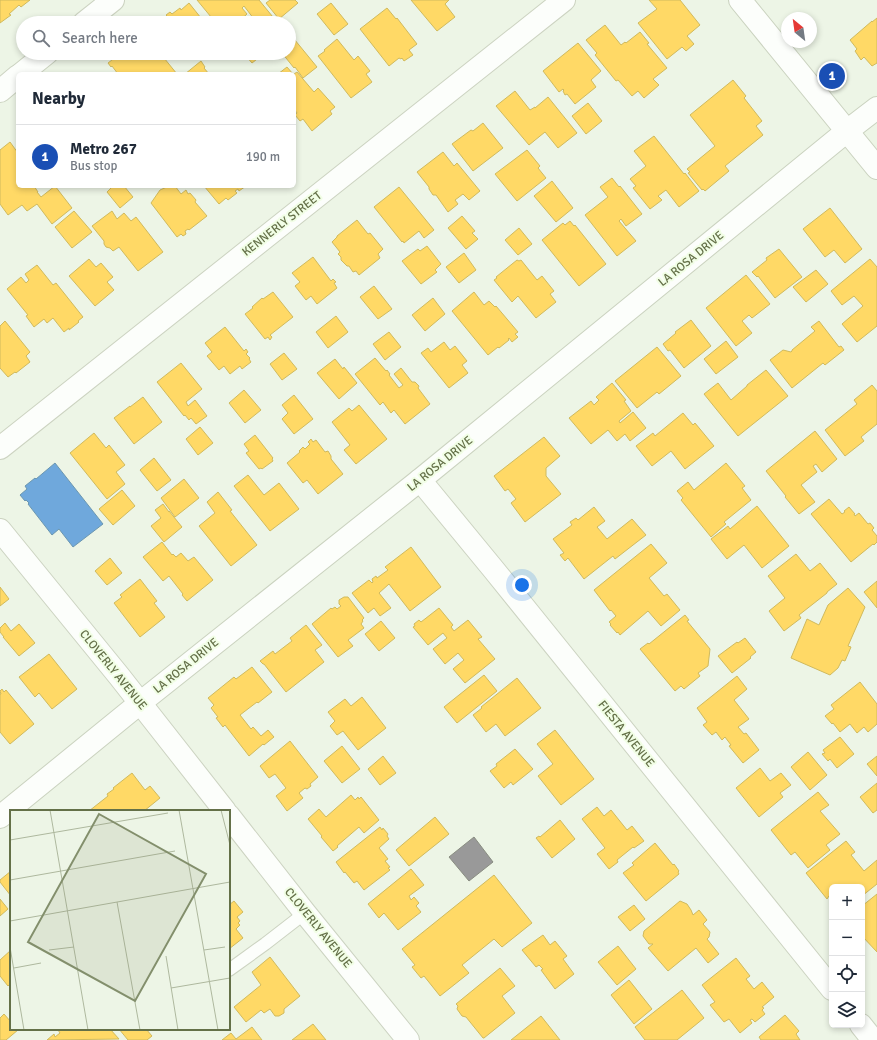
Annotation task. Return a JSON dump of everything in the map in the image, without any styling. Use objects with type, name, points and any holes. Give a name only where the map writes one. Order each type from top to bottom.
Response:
[{"type":"street","points":[[93,16],[113,0]]},
{"type":"street","name":"KENNERLY STREET","points":[[0,448],[564,0]]},
{"type":"street","points":[[740,0],[877,168]]},
{"type":"street","points":[[23,72],[38,60]]},
{"type":"street","points":[[0,91],[16,78]]},
{"type":"street","name":"LA ROSA DRIVE","points":[[0,817],[140,703],[420,480],[877,108]]},
{"type":"street","name":"FIESTA AVENUE","points":[[420,480],[829,985]]},
{"type":"street","name":"CLOVERLY AVENUE","points":[[0,530],[119,676],[224,810]]},
{"type":"street","name":"CLOVERLY AVENUE","points":[[230,817],[408,1040]]},
{"type":"street","points":[[863,1028],[873,1040]]},
{"type":"lane","points":[[230,969],[305,913]]},
{"type":"building: Homes","points":[[0,0],[30,0],[21,7],[19,5],[9,14],[11,15],[0,23]]},
{"type":"building: Homes","points":[[197,0],[259,0],[272,16],[252,16],[244,6],[242,8],[247,14],[245,16],[210,16]]},
{"type":"building: Homes","points":[[270,0],[295,0],[298,3],[283,16],[277,16],[266,3]]},
{"type":"building: Homes","points":[[411,0],[449,0],[445,4],[455,17],[437,31]]},
{"type":"building: Homes","points":[[649,0],[680,0],[700,25],[687,36],[694,44],[686,51],[682,47],[667,59],[638,23],[657,9]]},
{"type":"building: Homes","points":[[189,3],[199,16],[166,15],[170,12],[172,14],[180,8],[181,10]]},
{"type":"building: Homes","points":[[331,3],[348,24],[334,35],[317,14]]},
{"type":"building: Homes","points":[[387,8],[396,19],[397,18],[417,44],[409,50],[413,55],[404,61],[402,58],[399,58],[389,66],[360,29]]},
{"type":"building: Homes","points":[[877,18],[877,63],[872,66],[864,57],[861,60],[855,51],[857,49],[850,40]]},
{"type":"building: Homes","points":[[605,25],[621,45],[640,32],[649,43],[647,44],[667,68],[653,79],[659,85],[644,98],[638,91],[632,96],[618,80],[616,81],[595,55],[597,53],[586,40]]},
{"type":"building: Homes","points":[[337,39],[354,60],[358,56],[370,71],[366,74],[372,82],[351,98],[318,56]]},
{"type":"building: Homes","points":[[296,41],[317,67],[303,78],[295,67],[294,68],[288,60],[296,60]]},
{"type":"building: Homes","points":[[578,43],[601,71],[591,80],[596,87],[575,104],[567,94],[565,95],[563,89],[559,92],[543,71]]},
{"type":"building: Homes","points":[[112,60],[166,60],[175,72],[116,72],[108,63]]},
{"type":"building: Homes","points":[[201,61],[207,72],[187,72]]},
{"type":"building: Homes","points":[[287,67],[291,72],[281,72]]},
{"type":"building: Homes","points":[[296,73],[314,92],[318,88],[335,107],[330,111],[332,114],[312,131],[303,119],[300,121],[296,116]]},
{"type":"building: Homes","points":[[733,80],[746,96],[744,98],[762,121],[756,126],[763,135],[725,166],[729,171],[705,191],[703,189],[702,190],[688,173],[690,172],[687,169],[715,146],[690,115]]},
{"type":"building: Homes","points":[[515,91],[530,110],[535,108],[548,97],[577,133],[558,148],[545,132],[529,145],[496,106]]},
{"type":"building: Homes","points":[[588,103],[602,121],[586,134],[572,116]]},
{"type":"building: Homes","points":[[483,123],[503,148],[473,171],[452,144]]},
{"type":"building: Homes","points":[[654,136],[699,191],[679,207],[666,190],[658,196],[662,200],[650,209],[633,188],[636,186],[630,179],[646,166],[634,151]]},
{"type":"building: Homes","points":[[10,142],[16,150],[16,188],[35,188],[41,197],[52,188],[57,188],[72,208],[52,224],[37,204],[27,211],[22,205],[8,215],[0,204],[0,150]]},
{"type":"building: Homes","points":[[527,150],[540,166],[538,168],[546,178],[517,201],[495,174]]},
{"type":"building: Homes","points":[[443,152],[454,166],[457,163],[480,191],[469,200],[463,194],[455,200],[458,204],[448,212],[436,195],[433,195],[429,187],[417,172]]},
{"type":"building: Homes","points":[[612,178],[642,214],[626,226],[621,219],[619,221],[636,241],[617,256],[585,215],[608,197],[600,187]]},
{"type":"building: Homes","points":[[552,181],[573,208],[556,222],[534,196]]},
{"type":"building: Homes","points":[[399,187],[434,230],[424,238],[419,231],[404,243],[403,241],[402,242],[374,207]]},
{"type":"building: Homes","points":[[111,188],[126,188],[133,197],[120,208],[107,192]]},
{"type":"building: Homes","points":[[164,188],[176,188],[181,194],[186,190],[188,194],[190,193],[196,200],[195,202],[207,216],[189,230],[188,229],[185,231],[186,234],[183,236],[181,234],[177,237],[151,203],[160,190]]},
{"type":"building: Homes","points":[[206,188],[243,188],[239,191],[238,189],[235,191],[237,193],[228,200],[226,198],[219,204]]},
{"type":"building: Homes","points":[[830,208],[862,249],[845,263],[834,250],[825,257],[803,229]]},
{"type":"building: Homes","points":[[74,211],[92,232],[72,248],[55,227]]},
{"type":"building: Homes","points":[[112,211],[117,219],[124,213],[131,221],[136,217],[163,252],[138,271],[119,247],[113,251],[106,247],[104,241],[92,226]]},
{"type":"building: Homes","points":[[462,216],[475,231],[472,233],[478,239],[466,249],[448,228]]},
{"type":"building: Homes","points":[[357,220],[383,249],[378,254],[380,258],[359,275],[356,271],[353,272],[349,266],[341,260],[341,257],[338,254],[340,252],[332,242],[337,236]]},
{"type":"building: Homes","points":[[570,221],[574,226],[575,225],[606,264],[579,286],[542,240],[563,223],[565,225]]},
{"type":"building: Homes","points":[[519,228],[532,244],[518,255],[505,240]]},
{"type":"building: Homes","points":[[427,246],[441,264],[435,270],[437,272],[421,284],[402,261],[418,249],[420,251]]},
{"type":"building: Homes","points":[[779,249],[802,277],[775,298],[758,276],[757,277],[752,272],[767,260],[766,258]]},
{"type":"building: Homes","points":[[464,253],[476,270],[459,283],[446,267]]},
{"type":"building: Homes","points":[[313,257],[331,281],[333,279],[336,282],[334,283],[337,288],[317,304],[311,296],[306,300],[295,286],[300,282],[292,273]]},
{"type":"building: Homes","points":[[89,259],[96,267],[101,263],[113,277],[107,282],[114,290],[95,306],[69,276]]},
{"type":"building: Homes","points":[[870,259],[877,267],[877,326],[857,342],[842,324],[863,306],[854,296],[842,305],[831,291]]},
{"type":"building: Homes","points":[[517,260],[521,260],[537,280],[542,276],[554,291],[550,294],[556,302],[536,318],[518,296],[512,302],[494,280]]},
{"type":"building: Homes","points":[[37,265],[53,285],[56,283],[83,317],[69,330],[69,328],[64,332],[53,318],[47,323],[44,319],[34,327],[26,316],[28,315],[7,289],[21,277],[26,283],[29,280],[25,274]]},
{"type":"building: Homes","points":[[816,270],[828,284],[806,302],[793,287]]},
{"type":"building: Homes","points":[[746,275],[770,304],[752,318],[749,315],[742,321],[752,333],[736,346],[706,308]]},
{"type":"building: Homes","points":[[374,286],[392,309],[378,319],[360,297]]},
{"type":"building: Homes","points":[[273,292],[293,317],[270,335],[272,337],[270,340],[268,337],[265,339],[245,314],[262,298],[263,299]]},
{"type":"building: Homes","points":[[474,292],[484,305],[489,301],[495,307],[496,306],[518,332],[515,334],[518,337],[512,342],[509,338],[509,340],[488,355],[452,311]]},
{"type":"building: Homes","points":[[433,298],[445,314],[425,331],[412,315]]},
{"type":"building: Homes","points":[[336,316],[348,332],[328,348],[316,332]]},
{"type":"building: Homes","points":[[691,320],[711,346],[684,368],[670,350],[668,351],[663,344],[676,333],[675,332]]},
{"type":"building: Homes","points":[[5,321],[30,352],[26,356],[30,362],[16,373],[15,372],[8,377],[0,368],[0,326]]},
{"type":"building: Homes","points":[[819,321],[839,347],[841,346],[844,350],[825,365],[823,363],[792,388],[770,360],[783,350],[791,352],[815,331],[811,327]]},
{"type":"building: Homes","points":[[225,327],[244,351],[246,349],[248,352],[246,354],[250,358],[249,359],[251,362],[242,369],[240,366],[230,374],[224,366],[219,370],[207,356],[212,352],[205,343]]},
{"type":"building: Homes","points":[[389,332],[401,347],[385,360],[373,344]]},
{"type":"building: Homes","points":[[726,341],[738,357],[716,374],[704,359]]},
{"type":"building: Homes","points":[[444,342],[450,350],[455,346],[467,361],[462,365],[468,373],[449,388],[421,353],[428,348],[431,352]]},
{"type":"building: Homes","points":[[657,347],[681,376],[659,394],[657,392],[637,408],[615,381]]},
{"type":"building: Homes","points":[[284,353],[297,369],[282,380],[270,364]]},
{"type":"building: Homes","points":[[375,358],[386,371],[387,370],[399,388],[403,385],[394,374],[401,368],[412,382],[415,382],[419,386],[418,388],[430,404],[405,424],[394,410],[391,413],[383,402],[380,405],[355,374]]},
{"type":"building: Homes","points":[[335,359],[343,369],[344,367],[357,383],[339,399],[317,373]]},
{"type":"building: Homes","points":[[181,363],[202,389],[186,402],[188,406],[195,400],[207,416],[196,424],[191,418],[189,420],[185,415],[184,416],[157,382]]},
{"type":"building: Homes","points":[[766,370],[788,396],[738,436],[704,394],[718,383],[731,400]]},
{"type":"building: Homes","points":[[612,383],[626,400],[624,401],[631,411],[619,421],[620,423],[633,412],[646,428],[630,441],[625,434],[617,441],[608,430],[591,444],[569,418],[591,401],[594,405],[599,400],[596,397]]},
{"type":"building: Homes","points":[[872,385],[877,391],[877,424],[861,437],[864,441],[845,456],[825,430],[857,404],[854,400]]},
{"type":"building: Homes","points":[[244,390],[261,410],[245,423],[229,403]]},
{"type":"building: Homes","points":[[294,395],[313,419],[294,434],[282,419],[288,413],[282,405]]},
{"type":"building: Homes","points":[[143,397],[162,422],[134,444],[114,418]]},
{"type":"building: Homes","points":[[359,405],[387,439],[356,464],[344,450],[350,445],[332,422],[349,408],[352,411]]},
{"type":"building: Homes","points":[[683,413],[693,425],[695,423],[714,446],[685,469],[671,451],[652,466],[636,446],[653,433],[655,436]]},
{"type":"building: Homes","points":[[200,427],[213,443],[198,455],[186,439]]},
{"type":"building: Homes","points":[[815,431],[837,459],[822,472],[816,464],[813,466],[817,472],[801,485],[815,502],[799,514],[766,471]]},
{"type":"building: Homes","points":[[94,433],[106,448],[109,445],[125,465],[116,472],[125,484],[107,499],[70,453]]},
{"type":"building: Homes","points":[[255,435],[273,458],[273,461],[262,469],[259,469],[246,453],[249,451],[244,444]]},
{"type":"building: Homes","points":[[544,437],[560,456],[546,468],[546,476],[561,494],[525,522],[511,503],[516,499],[508,489],[505,491],[494,476]]},
{"type":"building: Homes","points":[[311,439],[313,442],[316,440],[325,452],[328,451],[331,459],[343,474],[318,494],[307,480],[303,483],[287,463],[300,452],[299,451],[303,447],[305,449],[310,444],[308,442]]},
{"type":"building: Homes","points":[[154,458],[171,480],[157,491],[140,470]]},
{"type":"building: Homes","points":[[726,463],[745,486],[742,488],[751,500],[724,522],[726,524],[711,537],[681,500],[683,498],[677,491],[688,482],[694,490]]},
{"type":"building: Homes","points":[[248,475],[264,495],[279,483],[299,509],[270,531],[234,486]]},
{"type":"building: Homes","points":[[184,479],[199,498],[175,517],[161,498]]},
{"type":"building: Homes","points":[[122,490],[135,506],[113,525],[99,509]]},
{"type":"building: Homes","points":[[218,492],[232,510],[230,511],[257,545],[231,566],[199,526],[215,513],[207,502]]},
{"type":"building: Homes","points":[[829,499],[842,514],[849,507],[855,516],[859,513],[868,524],[870,523],[874,528],[872,530],[877,536],[877,542],[874,545],[873,544],[851,562],[811,514]]},
{"type":"building: Homes","points":[[163,504],[182,527],[164,542],[151,526],[161,518],[155,510]]},
{"type":"building: Homes","points":[[757,506],[789,546],[762,568],[744,545],[727,559],[711,539],[728,526],[730,529]]},
{"type":"building: Homes","points":[[594,507],[605,521],[597,527],[607,539],[632,519],[646,535],[615,559],[613,556],[584,579],[568,558],[565,561],[560,555],[564,553],[553,539],[572,525],[570,522],[576,518],[578,520]]},
{"type":"building: Homes","points":[[162,542],[172,555],[173,554],[176,557],[181,553],[188,561],[194,557],[213,580],[187,601],[169,576],[163,581],[143,557]]},
{"type":"building: Homes","points":[[651,544],[667,563],[649,578],[664,596],[667,594],[680,610],[661,626],[648,611],[620,635],[609,622],[616,616],[611,610],[610,611],[594,590]]},
{"type":"building: Homes","points":[[411,547],[441,587],[410,611],[389,584],[379,593],[391,608],[380,616],[374,608],[368,613],[352,593],[369,580],[372,583],[372,579],[376,576],[377,578],[388,570],[385,567]]},
{"type":"building: Homes","points":[[796,554],[810,571],[820,563],[837,584],[799,615],[801,618],[784,631],[769,611],[785,598],[768,576]]},
{"type":"building: Homes","points":[[110,558],[122,573],[107,585],[95,571]]},
{"type":"building: Homes","points":[[140,579],[157,601],[154,603],[165,617],[140,637],[114,603],[122,597],[120,595]]},
{"type":"building: Homes","points":[[877,581],[877,608],[864,592]]},
{"type":"building: Homes","points":[[0,587],[9,599],[0,606]]},
{"type":"building: Homes","points":[[848,588],[865,607],[848,646],[851,647],[845,661],[842,660],[838,668],[830,675],[791,658],[807,619],[819,625],[828,605]]},
{"type":"building: Homes","points":[[344,597],[348,597],[364,618],[361,624],[364,628],[348,640],[353,646],[338,657],[312,624],[331,608],[332,609],[335,607],[337,609],[341,606],[339,604],[339,600]]},
{"type":"building: Homes","points":[[439,608],[453,625],[451,627],[454,631],[468,620],[482,637],[478,639],[495,659],[465,683],[453,669],[464,660],[458,653],[445,664],[433,649],[447,638],[443,633],[428,645],[413,627],[419,620],[421,622]]},
{"type":"building: Homes","points":[[685,615],[689,620],[687,621],[710,649],[708,666],[698,673],[700,676],[684,689],[681,686],[675,691],[640,649],[648,643],[649,644]]},
{"type":"building: Homes","points":[[381,621],[395,638],[379,651],[365,634]]},
{"type":"building: Homes","points":[[5,623],[11,631],[19,624],[35,643],[19,656],[0,632],[0,628]]},
{"type":"building: Homes","points":[[306,625],[322,645],[315,650],[324,662],[286,692],[260,661],[273,651],[275,654],[292,641],[290,638]]},
{"type":"building: Homes","points":[[745,638],[756,652],[750,657],[751,658],[732,673],[718,656]]},
{"type":"building: Homes","points":[[49,654],[77,689],[52,709],[39,693],[35,697],[19,677]]},
{"type":"building: Homes","points":[[252,667],[272,692],[240,715],[251,729],[253,727],[261,736],[268,730],[274,737],[249,756],[225,725],[223,727],[216,718],[218,717],[211,708],[214,705],[208,698],[234,677],[236,679]]},
{"type":"building: Homes","points":[[484,675],[497,691],[457,723],[444,707]]},
{"type":"building: Homes","points":[[737,676],[747,689],[734,700],[749,719],[738,727],[744,734],[746,733],[759,750],[743,763],[729,746],[731,745],[725,737],[722,740],[716,732],[712,735],[703,725],[707,722],[697,708]]},
{"type":"building: Homes","points":[[517,678],[541,708],[505,736],[496,724],[486,732],[473,715]]},
{"type":"building: Homes","points":[[860,682],[877,704],[877,724],[868,732],[864,727],[857,733],[850,724],[840,732],[825,716],[834,709],[831,705]]},
{"type":"building: Homes","points":[[2,689],[4,692],[6,690],[34,724],[10,744],[0,732],[0,691]]},
{"type":"building: Homes","points":[[362,697],[386,728],[358,750],[343,731],[337,735],[330,726],[335,721],[328,712],[345,699],[351,706]]},
{"type":"building: Homes","points":[[555,730],[594,779],[561,805],[538,776],[553,764],[537,744]]},
{"type":"building: Homes","points":[[840,737],[854,754],[837,768],[830,759],[828,761],[822,754],[825,753],[823,750]]},
{"type":"building: Homes","points":[[290,741],[318,777],[310,784],[311,786],[307,789],[305,788],[299,793],[303,798],[287,811],[276,796],[286,788],[275,774],[269,778],[260,766]]},
{"type":"building: Homes","points":[[342,746],[360,769],[342,783],[324,761]]},
{"type":"building: Homes","points":[[515,749],[533,769],[513,785],[511,782],[504,788],[490,771],[497,766],[496,764]]},
{"type":"building: Homes","points":[[808,752],[827,775],[810,790],[791,767]]},
{"type":"building: Homes","points":[[383,756],[396,773],[380,785],[368,769]]},
{"type":"building: Homes","points":[[877,756],[877,776],[867,764]]},
{"type":"building: Homes","points":[[760,768],[770,781],[781,773],[791,785],[780,793],[783,797],[759,817],[736,788]]},
{"type":"building: Homes","points":[[132,773],[145,790],[150,786],[160,798],[145,810],[90,810],[108,796],[107,794],[114,789],[113,788]]},
{"type":"building: Homes","points":[[877,783],[877,810],[873,813],[860,797]]},
{"type":"building: Homes","points":[[818,792],[829,805],[820,811],[840,834],[826,845],[830,850],[808,868],[795,852],[791,855],[771,830]]},
{"type":"building: Homes","points":[[351,795],[355,800],[358,797],[359,799],[361,797],[379,820],[364,833],[359,827],[333,851],[308,819],[319,809],[326,817]]},
{"type":"building: Homes","points":[[597,807],[604,816],[611,810],[627,830],[632,826],[644,841],[634,848],[633,847],[617,860],[618,862],[609,869],[597,854],[605,848],[582,819]]},
{"type":"building: Homes","points":[[435,817],[449,834],[409,866],[396,850]]},
{"type":"building: Homes","points":[[560,820],[575,839],[552,858],[536,838],[539,836],[540,837]]},
{"type":"building: Homes","points":[[380,827],[382,830],[383,828],[388,834],[387,836],[389,839],[379,848],[388,859],[385,861],[390,867],[388,868],[390,870],[364,890],[357,881],[354,883],[345,872],[344,873],[336,862]]},
{"type":"building: Homes","points":[[846,841],[855,852],[851,855],[864,871],[877,860],[877,884],[865,894],[865,884],[829,884],[829,896],[827,899],[806,873]]},
{"type":"building: Homes","points":[[655,843],[673,865],[674,864],[679,871],[679,874],[646,901],[623,873],[634,865],[632,863]]},
{"type":"building: Homes","points":[[411,869],[424,885],[409,896],[411,900],[414,897],[419,903],[416,906],[421,912],[398,930],[384,913],[379,918],[368,904]]},
{"type":"building: Homes","points":[[10,872],[10,895],[0,882],[0,880]]},
{"type":"building: Homes","points":[[494,875],[532,923],[502,947],[494,939],[462,965],[469,973],[440,996],[424,976],[421,978],[412,967],[415,965],[402,949]]},
{"type":"building: Homes","points":[[877,894],[877,952],[865,939],[865,904]]},
{"type":"building: Homes","points":[[0,899],[8,909],[0,916]]},
{"type":"building: Homes","points":[[234,901],[243,912],[237,917],[240,921],[238,923],[240,925],[236,929],[243,938],[230,948],[230,904]]},
{"type":"building: Homes","points":[[680,901],[687,904],[693,915],[699,910],[707,920],[703,924],[710,932],[707,939],[719,954],[708,963],[696,948],[668,971],[648,948],[653,944],[649,944],[643,936],[644,931]]},
{"type":"building: Homes","points":[[634,905],[645,919],[630,931],[618,917]]},
{"type":"building: Homes","points":[[543,935],[550,945],[555,941],[567,956],[563,959],[574,974],[555,989],[541,970],[543,969],[539,965],[536,967],[522,950]]},
{"type":"building: Homes","points":[[618,946],[636,969],[617,985],[598,962]]},
{"type":"building: Homes","points":[[10,951],[10,984],[8,986],[0,976],[0,960]]},
{"type":"building: Homes","points":[[270,957],[300,996],[284,1009],[284,1013],[279,1016],[275,1016],[270,1009],[264,1013],[261,1010],[246,1022],[234,1007],[261,985],[252,972]]},
{"type":"building: Homes","points":[[736,958],[750,976],[746,979],[754,989],[762,982],[774,997],[762,1007],[764,1008],[762,1010],[765,1014],[755,1022],[752,1019],[750,1020],[752,1023],[740,1033],[729,1019],[724,1022],[710,1005],[715,1002],[702,985]]},
{"type":"building: Homes","points":[[500,968],[515,986],[502,996],[515,1013],[483,1038],[466,1017],[462,1016],[457,1009],[458,1006],[456,1004]]},
{"type":"building: Homes","points":[[629,980],[652,1009],[634,1024],[611,995]]},
{"type":"building: Homes","points":[[682,990],[704,1018],[677,1040],[645,1040],[635,1027]]},
{"type":"building: Homes","points":[[4,1014],[10,1021],[10,1030],[18,1030],[6,1040],[0,1040],[0,1018]]},
{"type":"building: Homes","points":[[785,1015],[799,1031],[796,1034],[800,1040],[761,1040],[759,1037]]},
{"type":"building: Homes","points":[[541,1016],[560,1040],[511,1040]]},
{"type":"building: Homes","points":[[313,1024],[326,1040],[292,1040]]},
{"type":"building: Homes","points":[[252,1027],[262,1040],[222,1040],[231,1033],[236,1039]]},
{"type":"building: Homes","points":[[58,1030],[111,1030],[119,1039],[47,1040],[54,1034],[55,1037],[60,1033]]},
{"type":"building: Homes","points":[[120,1030],[147,1030],[152,1036],[147,1040],[128,1040]]},
{"type":"building: Schools","points":[[55,463],[103,524],[73,547],[59,529],[52,535],[28,504],[29,503],[20,495],[27,489],[25,486]]},
{"type":"building: Industry","points":[[474,837],[493,862],[469,881],[449,857]]},
{"type":"place","name":"Metro 267","points":[[832,76]]}]
